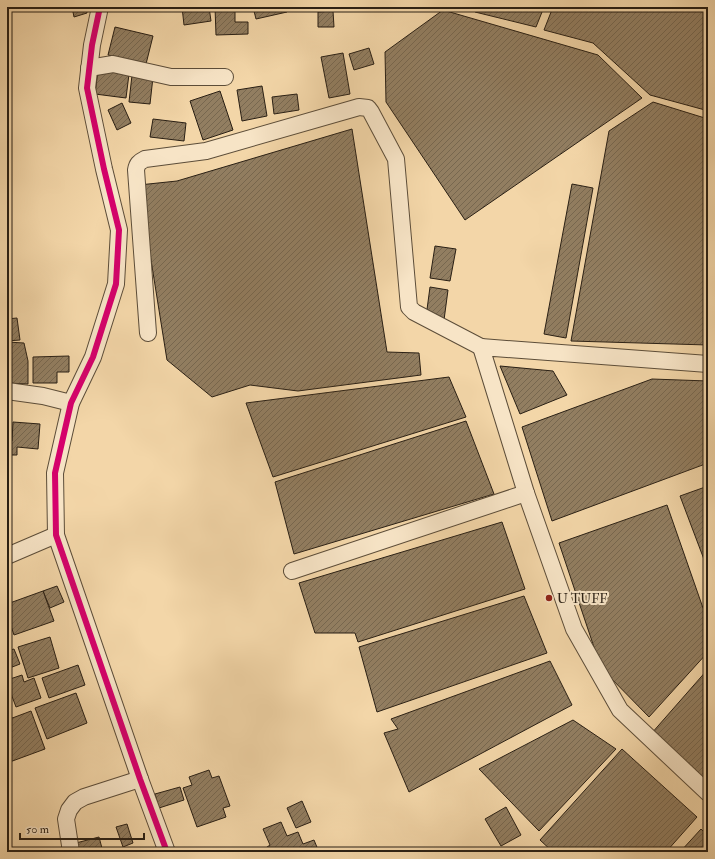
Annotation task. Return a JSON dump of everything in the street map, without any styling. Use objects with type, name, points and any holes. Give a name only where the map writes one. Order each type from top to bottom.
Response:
[{"type":"street","points":[[100,7],[87,88],[104,169],[120,230],[116,284],[93,356],[72,403],[55,472],[56,535],[140,779],[167,852]]},
{"type":"street","points":[[89,68],[113,64],[171,77],[226,77]]},
{"type":"street","points":[[148,333],[136,170],[140,161],[145,159],[206,151],[359,107],[364,107],[368,108],[371,112],[396,159],[409,307],[414,312],[481,347],[708,364]]},
{"type":"street","points":[[481,347],[526,493],[574,629],[620,710],[708,793]]},
{"type":"street","points":[[7,392],[44,396],[72,403]]},
{"type":"street","points":[[292,571],[526,493]]},
{"type":"street","points":[[7,556],[56,535]]},
{"type":"street","points":[[71,852],[66,819],[69,810],[75,802],[84,797],[140,779]]},
{"type":"building","points":[[72,7],[86,7],[87,13],[74,17]]},
{"type":"building","points":[[182,7],[209,7],[211,21],[184,25]]},
{"type":"building","points":[[215,7],[235,7],[235,22],[248,22],[248,34],[216,35]]},
{"type":"building","points":[[253,7],[286,7],[287,12],[256,19]]},
{"type":"building","points":[[476,7],[544,7],[536,27],[475,12]]},
{"type":"building","points":[[553,7],[708,7],[708,103],[705,110],[650,95],[593,43],[544,30]]},
{"type":"building","points":[[443,10],[598,55],[642,98],[465,220],[386,102],[385,52]]},
{"type":"building","points":[[333,11],[334,27],[318,27],[318,12]]},
{"type":"building","points":[[115,27],[153,36],[146,64],[108,55]]},
{"type":"building","points":[[369,48],[374,64],[354,70],[349,54]]},
{"type":"building","points":[[343,53],[350,94],[329,98],[321,57]]},
{"type":"building","points":[[98,70],[129,74],[126,98],[95,94]]},
{"type":"building","points":[[132,75],[153,77],[150,104],[129,102]]},
{"type":"building","points":[[262,86],[267,116],[242,121],[237,90]]},
{"type":"building","points":[[220,91],[233,130],[203,140],[190,101]]},
{"type":"building","points":[[297,94],[299,110],[274,114],[272,97]]},
{"type":"building","points":[[653,102],[708,119],[708,345],[571,341],[609,131]]},
{"type":"building","points":[[122,103],[131,123],[117,130],[108,110]]},
{"type":"building","points":[[153,119],[186,123],[184,141],[150,137]]},
{"type":"building","points":[[352,129],[387,352],[419,353],[421,375],[298,391],[250,385],[212,397],[167,360],[139,185],[177,181]]},
{"type":"building","points":[[572,184],[593,188],[566,338],[544,334]]},
{"type":"building","points":[[435,246],[456,249],[450,281],[430,278]]},
{"type":"building","points":[[430,287],[448,290],[444,320],[426,317]]},
{"type":"building","points":[[17,318],[20,340],[7,341],[7,319]]},
{"type":"building","points":[[7,342],[24,343],[28,361],[28,384],[7,383]]},
{"type":"building","points":[[69,356],[69,372],[57,372],[57,383],[33,383],[33,357]]},
{"type":"building","points":[[500,366],[553,371],[567,395],[520,414]]},
{"type":"building","points":[[449,377],[466,417],[273,477],[246,403]]},
{"type":"building","points":[[652,379],[708,381],[708,463],[552,521],[522,427]]},
{"type":"building","points":[[466,421],[494,494],[294,554],[275,482]]},
{"type":"building","points":[[13,422],[40,424],[38,449],[17,447],[17,455],[7,455],[7,441],[12,441]]},
{"type":"building","points":[[708,486],[708,570],[680,496]]},
{"type":"building","points":[[667,505],[703,608],[708,614],[708,652],[649,717],[601,668],[559,543]]},
{"type":"building","points":[[502,522],[525,589],[358,642],[355,633],[315,633],[299,583]]},
{"type":"building","points":[[57,586],[64,602],[50,608],[43,591]]},
{"type":"building","points":[[43,591],[54,621],[14,635],[7,614],[7,604]]},
{"type":"building","points":[[524,596],[547,653],[377,712],[359,647]]},
{"type":"building","points":[[50,637],[59,668],[28,678],[18,647]]},
{"type":"building","points":[[14,649],[20,664],[7,669],[7,651]]},
{"type":"building","points":[[550,661],[572,705],[409,792],[384,733],[398,729],[391,719]]},
{"type":"building","points":[[78,665],[85,685],[49,698],[42,678]]},
{"type":"building","points":[[708,669],[708,785],[651,734]]},
{"type":"building","points":[[22,675],[24,682],[34,678],[41,698],[16,707],[7,680]]},
{"type":"building","points":[[76,693],[87,723],[47,739],[35,708]]},
{"type":"building","points":[[7,706],[12,718],[7,720]]},
{"type":"building","points":[[31,711],[45,749],[7,763],[7,720]]},
{"type":"building","points":[[573,720],[616,749],[539,831],[479,769]]},
{"type":"building","points":[[622,749],[697,817],[666,852],[553,852],[540,840]]},
{"type":"building","points":[[209,770],[212,778],[219,776],[230,806],[223,808],[226,817],[197,827],[183,788],[192,785],[189,777]]},
{"type":"building","points":[[180,787],[184,800],[159,808],[155,794]]},
{"type":"building","points":[[302,801],[311,822],[296,828],[287,808]]},
{"type":"building","points":[[506,807],[521,835],[501,846],[485,819]]},
{"type":"building","points":[[281,822],[287,836],[298,832],[303,844],[314,840],[319,852],[260,852],[270,845],[263,829]]},
{"type":"building","points":[[127,824],[133,843],[123,847],[116,827]]},
{"type":"building","points":[[701,829],[708,836],[708,852],[680,852]]},
{"type":"building","points":[[99,837],[103,852],[78,852],[76,843]]},
{"type":"cycle path","points":[[100,7],[92,45],[87,88],[104,169],[119,230],[116,284],[93,357],[71,403],[55,473],[56,535],[140,779],[167,852]]},
{"type":"place","name":"U TUFF","points":[[549,598]]}]
